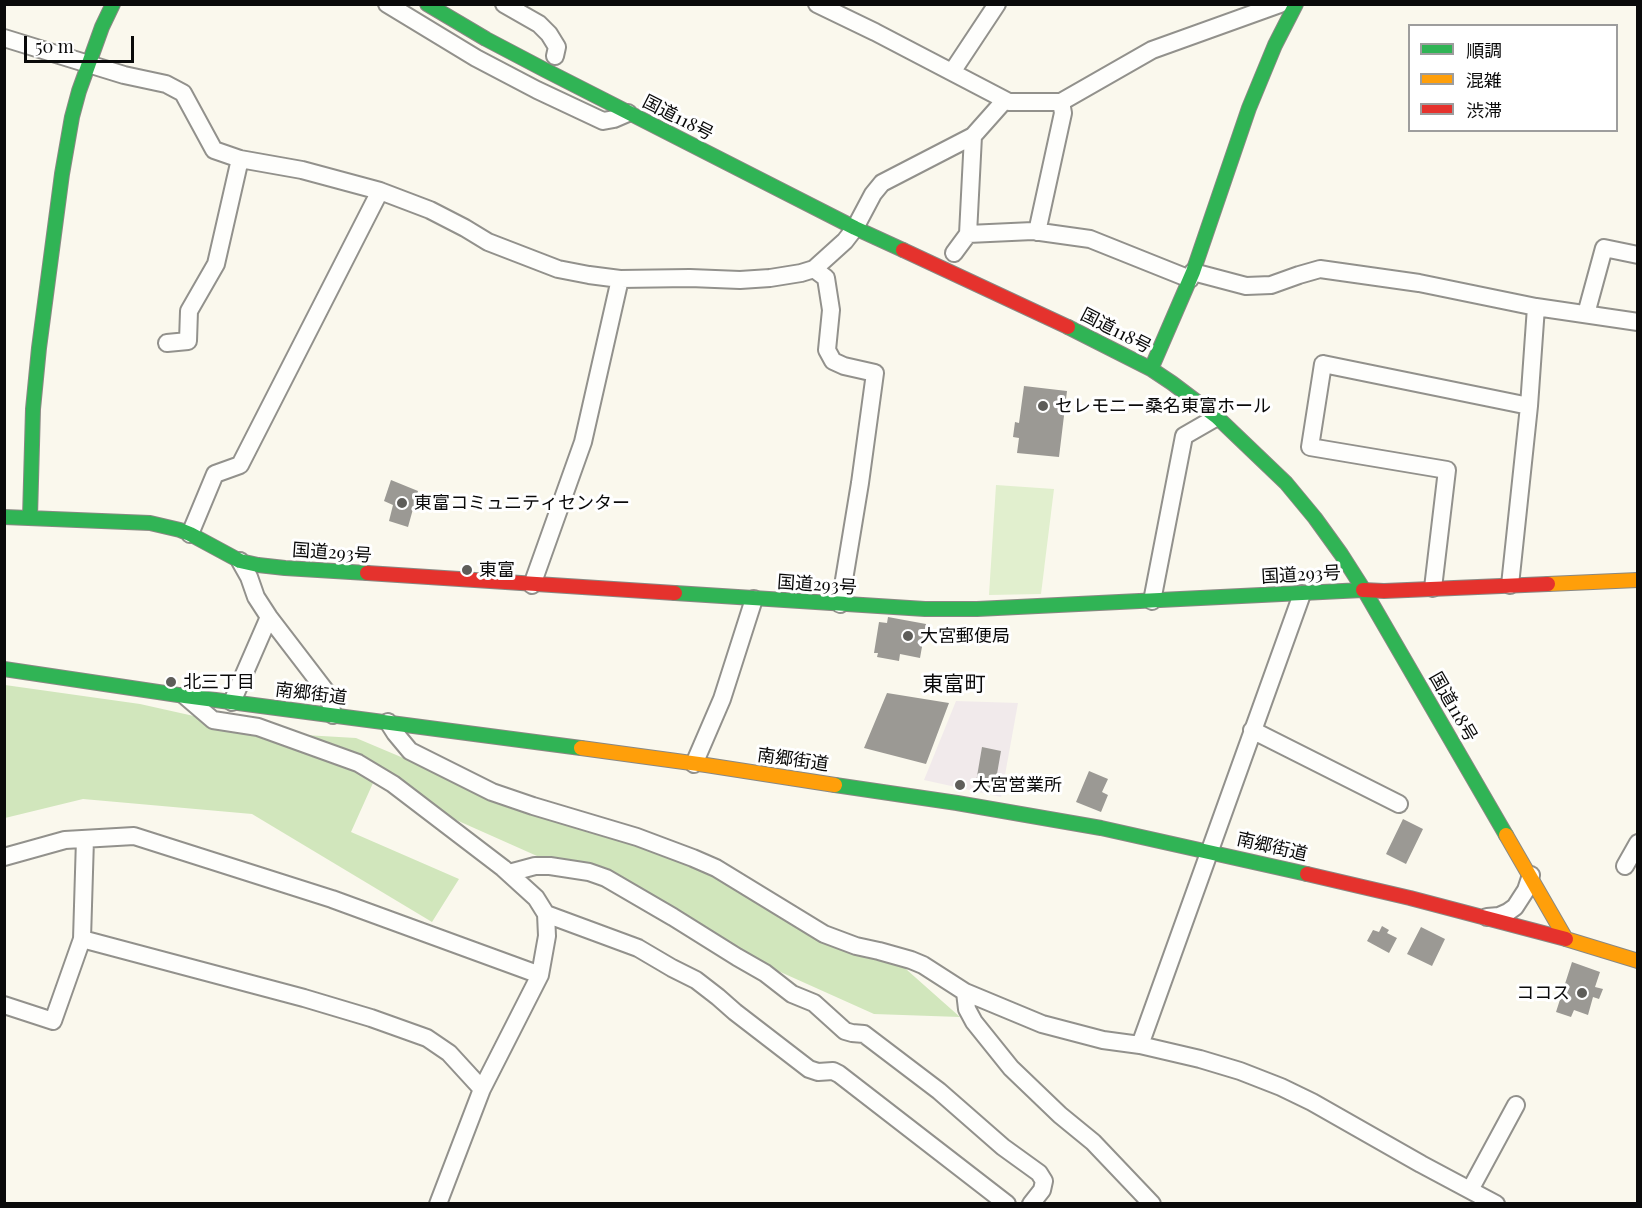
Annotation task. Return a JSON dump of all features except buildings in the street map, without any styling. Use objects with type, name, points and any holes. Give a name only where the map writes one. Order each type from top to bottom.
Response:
[{"type":"main road","points":[[30,518],[33,409],[62,174],[72,117],[87,64],[113,4]]},
{"type":"main road","name":"国道118号","points":[[427,4],[486,39],[855,228],[1069,327],[1151,369],[1217,417],[1286,483],[1321,527],[1364,590],[1566,939]]},
{"type":"main road","points":[[1151,369],[1192,275],[1249,108],[1275,45],[1296,4]]},
{"type":"main road","name":"国道293号","points":[[4,517],[150,523],[190,534],[240,561],[285,568],[914,609],[977,609],[1638,579]]},
{"type":"main road","name":"南郷街道","points":[[4,669],[184,696],[694,764],[957,803],[1101,828],[1209,850],[1289,868],[1566,939]]},
{"type":"main road","points":[[1528,847],[1565,915],[1566,939],[1638,961]]},
{"type":"street","points":[[387,4],[476,58],[603,122],[628,113]]},
{"type":"street","points":[[504,4],[540,24],[557,46],[555,56]]},
{"type":"street","points":[[817,4],[1009,102],[1061,102],[1152,50],[1280,4]]},
{"type":"street","points":[[952,72],[997,4]]},
{"type":"street","points":[[4,39],[124,75],[166,84],[183,93],[214,150],[240,159],[302,170],[380,191],[430,210],[488,242],[558,269],[620,279],[740,280],[801,273],[814,268],[845,241],[882,183],[973,136],[1005,100]]},
{"type":"street","points":[[1037,232],[1063,113],[1061,102]]},
{"type":"street","points":[[954,253],[968,234],[973,136]]},
{"type":"street","points":[[167,343],[188,341],[189,311],[216,264],[240,159]]},
{"type":"street","points":[[190,534],[215,474],[240,465],[380,191]]},
{"type":"street","points":[[968,234],[1037,232],[1090,239],[1192,275],[1246,286],[1271,285],[1320,269],[1419,283],[1536,307],[1638,322]]},
{"type":"street","points":[[1586,314],[1604,248],[1638,255]]},
{"type":"street","points":[[814,268],[826,278],[831,310],[827,350],[833,361],[875,373],[840,604]]},
{"type":"street","points":[[532,585],[583,442],[620,279]]},
{"type":"street","points":[[1510,585],[1529,406],[1536,307]]},
{"type":"street","points":[[1433,588],[1447,470],[1310,447],[1323,364],[1529,406]]},
{"type":"street","points":[[1152,601],[1184,436],[1217,417]]},
{"type":"street","points":[[240,561],[256,597],[269,617],[328,694],[333,715]]},
{"type":"street","points":[[1140,1045],[1302,594]]},
{"type":"street","points":[[694,764],[722,699],[754,599]]},
{"type":"street","points":[[232,702],[269,617]]},
{"type":"street","points":[[184,696],[213,720],[258,727],[357,763],[393,784],[510,873],[536,898],[546,914],[548,936],[540,975],[482,1089],[438,1203]]},
{"type":"street","points":[[388,722],[410,751],[492,792],[637,837],[693,858],[716,868],[824,934],[856,946],[911,960],[923,965],[965,992],[1042,1024],[1103,1040],[1140,1045],[1200,1059],[1281,1087],[1496,1203]]},
{"type":"street","points":[[1252,730],[1399,804]]},
{"type":"street","points":[[4,857],[65,840],[134,836],[332,899],[540,975]]},
{"type":"street","points":[[4,1005],[53,1021],[81,939],[85,839]]},
{"type":"street","points":[[1625,866],[1638,843]]},
{"type":"street","points":[[510,873],[535,866],[550,866],[589,872],[606,878],[765,973],[792,994],[814,1003],[845,1031],[864,1034],[939,1091],[1003,1146],[1039,1173],[1044,1181],[1042,1190],[1031,1203]]},
{"type":"street","points":[[1486,918],[1499,916],[1515,907],[1526,890],[1531,875]]},
{"type":"street","points":[[546,914],[638,948],[696,980],[810,1069],[818,1072],[833,1071],[839,1074],[1007,1203]]},
{"type":"street","points":[[81,939],[304,998],[427,1038],[449,1053],[482,1089]]},
{"type":"street","points":[[965,992],[967,1009],[974,1022],[1011,1068],[1060,1115],[1093,1142],[1152,1203]]},
{"type":"street","points":[[1470,1190],[1516,1105]]},
{"type":"shaded area","points":[[956,701],[1018,703],[1001,797],[924,780]]},
{"type":"green space","points":[[996,485],[1054,489],[1041,594],[989,595]]},
{"type":"green space","points":[[5,685],[140,704],[270,733],[356,738],[536,814],[638,844],[714,873],[781,919],[847,952],[898,962],[960,1017],[874,1014],[698,935],[564,868],[373,783],[351,832],[459,879],[432,922],[252,814],[83,799],[5,818]]},
{"type":"traffic: fast","points":[[30,517],[33,409],[62,174],[79,91],[102,27],[113,4]]},
{"type":"traffic: fast","points":[[427,4],[545,70],[855,228],[903,250]]},
{"type":"traffic: fast","points":[[1151,369],[1193,272],[1249,108],[1275,45],[1296,4]]},
{"type":"traffic: fast","points":[[1068,327],[1151,369],[1172,383],[1217,417],[1286,483],[1315,518],[1364,590],[1506,835]]},
{"type":"traffic: fast","points":[[4,517],[150,523],[190,534],[240,561],[285,568],[367,573]]},
{"type":"traffic: fast","points":[[675,593],[925,609],[977,609],[1363,590]]},
{"type":"traffic: fast","points":[[4,669],[185,696],[581,748]]},
{"type":"traffic: fast","points":[[835,785],[1101,828],[1307,874]]},
{"type":"traffic: slow","points":[[1548,584],[1638,580]]},
{"type":"traffic: slow","points":[[581,748],[835,785]]},
{"type":"traffic: slow","points":[[1506,835],[1566,939],[1638,961]]},
{"type":"traffic: jam","points":[[903,250],[1068,327]]},
{"type":"traffic: jam","points":[[367,573],[675,593]]},
{"type":"traffic: jam","points":[[1363,590],[1548,584]]},
{"type":"traffic: jam","points":[[1307,874],[1566,939]]},
{"type":"place","name":"セレモニー桑名東富ホール","points":[[1043,406]]},
{"type":"place","name":"東富コミュニティセンター","points":[[402,503]]},
{"type":"place","name":"東富","points":[[467,570]]},
{"type":"place","name":"大宮郵便局","points":[[908,636]]},
{"type":"place","name":"北三丁目","points":[[171,682]]},
{"type":"place","name":"大宮営業所","points":[[960,785]]},
{"type":"place","name":"ココス","points":[[1582,993]]},
{"type":"district","name":"東富町","points":[[954,684]]}]
